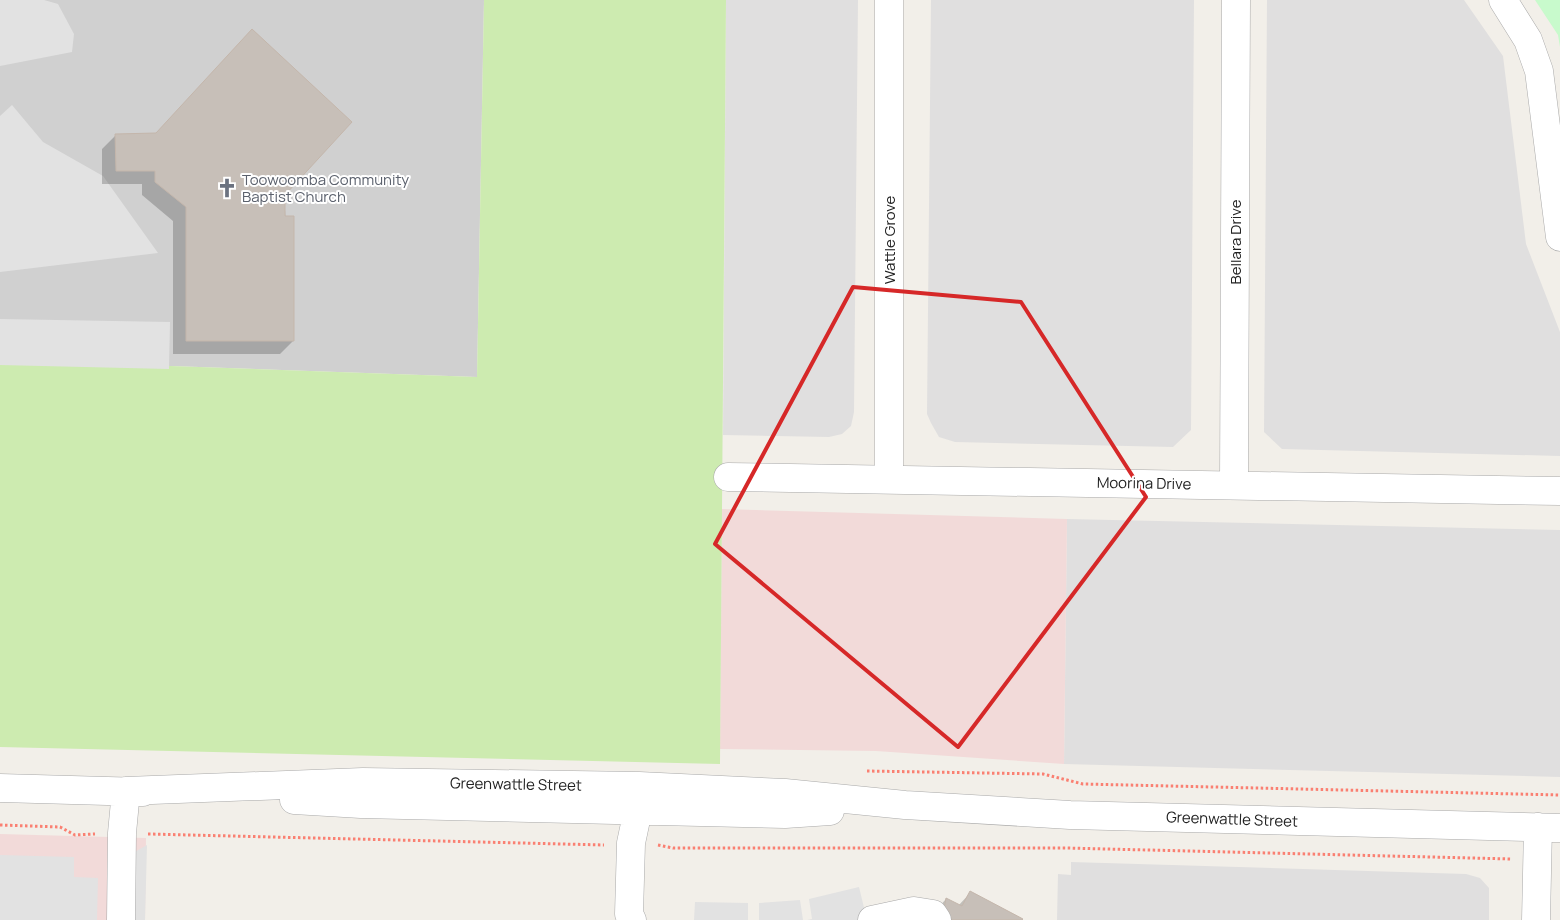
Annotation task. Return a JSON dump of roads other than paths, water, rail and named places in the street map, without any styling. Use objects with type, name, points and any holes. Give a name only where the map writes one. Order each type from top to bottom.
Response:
[{"type":"street","name":"Wattle Grove","points":[[889,0],[889,479]]},
{"type":"street","name":"Bellara Drive","points":[[1234,484],[1236,0]]},
{"type":"street","points":[[1502,0],[1528,40],[1539,70],[1560,237]]},
{"type":"street","name":"Moorina Drive","points":[[728,477],[1234,484],[1490,491],[1560,491]]},
{"type":"street","name":"Greenwattle Street","points":[[0,788],[126,791],[361,804],[638,798],[785,814],[905,805],[1070,815],[1549,828]]},
{"type":"street","points":[[121,920],[122,833],[126,791]]},
{"type":"street","points":[[632,920],[629,914],[631,843],[638,798]]},
{"type":"street","points":[[638,798],[648,844],[646,915],[644,920]]},
{"type":"street","points":[[1536,920],[1537,861],[1549,828]]},
{"type":"street","points":[[872,920],[914,911],[933,914],[937,920]]},
{"type":"place","name":"Toowoomba Community Baptist Church","points":[[227,188]]}]
